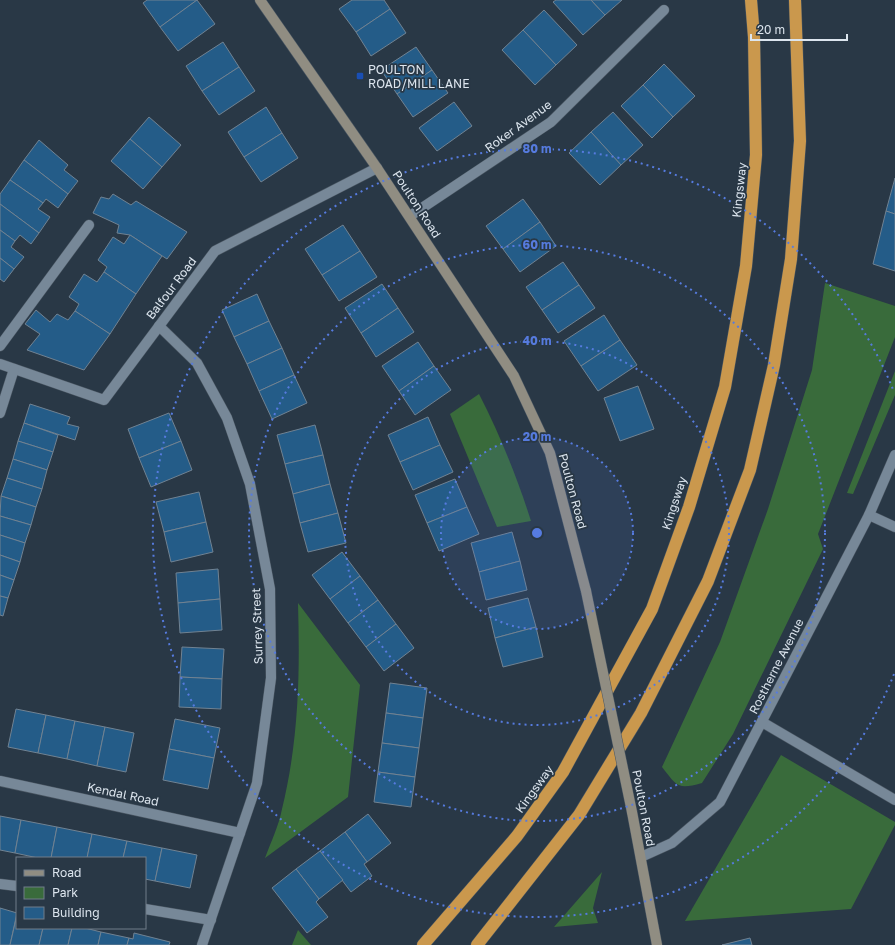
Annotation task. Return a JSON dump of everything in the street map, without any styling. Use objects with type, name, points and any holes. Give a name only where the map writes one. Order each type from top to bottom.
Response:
[{"type":"highway","name":"Kingsway","points":[[423,945],[517,836],[563,772],[652,608],[689,507],[725,387],[746,266],[756,155],[754,38],[751,0]]},
{"type":"highway","points":[[477,945],[579,815],[642,713],[708,581],[750,470],[774,365],[791,259],[800,141],[795,0]]},
{"type":"main road","name":"Poulton Road","points":[[260,0],[410,216],[518,384],[550,453],[586,591],[632,812],[657,945]]},
{"type":"street","name":"Roker Avenue","points":[[410,216],[551,122],[664,10]]},
{"type":"street","name":"Balfour Road","points":[[0,364],[104,400],[215,251],[377,168]]},
{"type":"street","points":[[0,346],[89,225]]},
{"type":"street","name":"Surrey Street","points":[[159,326],[197,363],[227,418],[250,484],[270,589],[271,678],[257,783],[202,945]]},
{"type":"street","points":[[0,413],[14,369]]},
{"type":"street","name":"Rostherne Avenue","points":[[641,857],[672,843],[720,802],[869,516],[895,455]]},
{"type":"street","points":[[869,516],[895,527]]},
{"type":"street","points":[[762,722],[895,800]]},
{"type":"street","name":"Kendal Road","points":[[0,781],[240,833]]},
{"type":"street","points":[[0,884],[16,886]]},
{"type":"street","points":[[146,909],[211,920]]},
{"type":"green space","points":[[825,283],[895,306],[895,337],[818,534],[823,549],[733,734],[702,783],[687,786],[678,785],[662,767],[720,642],[768,509],[812,370]]},
{"type":"green space","points":[[895,371],[895,395],[853,494],[847,493]]},
{"type":"green space","points":[[479,394],[508,456],[531,521],[497,527],[450,414]]},
{"type":"green space","points":[[298,603],[360,685],[348,797],[265,858],[281,815],[292,757],[298,681]]},
{"type":"green space","points":[[781,755],[895,822],[895,825],[851,909],[685,921]]},
{"type":"green space","points":[[602,872],[593,908],[598,923],[554,927]]},
{"type":"green space","points":[[298,930],[311,945],[292,945]]},
{"type":"building","points":[[147,0],[197,0],[160,27],[143,3]]},
{"type":"building","points":[[197,0],[215,24],[178,51],[160,27]]},
{"type":"building","points":[[352,0],[384,0],[390,9],[356,32],[339,9]]},
{"type":"building","points":[[556,0],[591,0],[605,15],[583,35],[553,2]]},
{"type":"building","points":[[591,0],[622,0],[605,15]]},
{"type":"building","points":[[390,9],[406,33],[371,56],[356,32]]},
{"type":"building","points":[[544,10],[577,45],[556,65],[523,30]]},
{"type":"building","points":[[523,30],[556,65],[535,85],[502,50]]},
{"type":"building","points":[[223,42],[239,67],[202,91],[186,66]]},
{"type":"building","points":[[416,47],[432,70],[397,94],[381,70]]},
{"type":"building","points":[[664,64],[695,96],[673,117],[643,85]]},
{"type":"building","points":[[239,67],[255,91],[219,115],[202,91]]},
{"type":"building","points":[[432,70],[448,93],[413,117],[397,94]]},
{"type":"building","points":[[643,85],[673,117],[652,138],[621,106]]},
{"type":"building","points":[[454,102],[472,126],[437,151],[419,128]]},
{"type":"building","points":[[266,107],[282,133],[244,157],[228,132]]},
{"type":"building","points":[[613,112],[643,145],[621,165],[591,132]]},
{"type":"building","points":[[149,117],[181,145],[162,167],[130,139]]},
{"type":"building","points":[[591,132],[621,165],[600,185],[569,153]]},
{"type":"building","points":[[282,133],[298,158],[261,182],[244,157]]},
{"type":"building","points":[[130,139],[162,167],[143,189],[111,161]]},
{"type":"building","points":[[39,140],[68,165],[64,170],[78,181],[68,194],[24,160]]},
{"type":"building","points":[[24,160],[68,194],[58,208],[46,199],[43,203],[10,180]]},
{"type":"building","points":[[895,178],[895,214],[886,211]]},
{"type":"building","points":[[10,180],[43,203],[38,209],[50,217],[39,233],[0,204],[0,194]]},
{"type":"building","points":[[113,194],[131,205],[136,201],[187,232],[167,259],[130,235],[117,233],[119,225],[93,213],[101,197],[109,199]]},
{"type":"building","points":[[523,199],[540,222],[503,249],[486,226]]},
{"type":"building","points":[[0,204],[39,233],[31,244],[20,235],[15,241],[0,230]]},
{"type":"building","points":[[886,211],[895,214],[895,271],[873,264]]},
{"type":"building","points":[[540,222],[556,246],[520,272],[503,249]]},
{"type":"building","points":[[343,225],[360,251],[322,275],[305,249]]},
{"type":"building","points":[[0,230],[15,241],[11,247],[24,257],[14,269],[0,258]]},
{"type":"building","points":[[130,235],[162,256],[136,294],[104,272],[107,267],[98,260],[113,237],[124,244]]},
{"type":"building","points":[[360,251],[377,277],[339,301],[322,275]]},
{"type":"building","points":[[0,258],[14,269],[4,282],[0,279]]},
{"type":"building","points":[[563,262],[579,285],[542,310],[526,287]]},
{"type":"building","points":[[104,272],[136,294],[110,334],[75,311],[79,304],[69,297],[84,274],[97,282]]},
{"type":"building","points":[[382,284],[398,308],[361,333],[345,308]]},
{"type":"building","points":[[579,285],[595,308],[558,333],[542,310]]},
{"type":"building","points":[[257,294],[269,321],[234,337],[222,310]]},
{"type":"building","points":[[398,308],[414,332],[376,357],[361,333]]},
{"type":"building","points":[[36,310],[50,322],[57,314],[68,320],[75,311],[110,334],[84,370],[27,350],[40,334],[25,324]]},
{"type":"building","points":[[604,315],[620,340],[581,366],[564,341]]},
{"type":"building","points":[[269,321],[282,348],[247,364],[234,337]]},
{"type":"building","points":[[620,340],[637,365],[598,391],[581,366]]},
{"type":"building","points":[[418,342],[434,366],[399,391],[382,366]]},
{"type":"building","points":[[282,348],[294,375],[259,391],[247,364]]},
{"type":"building","points":[[434,366],[451,390],[415,415],[399,391]]},
{"type":"building","points":[[294,375],[307,403],[272,419],[259,391]]},
{"type":"building","points":[[638,386],[654,429],[620,441],[604,398]]},
{"type":"building","points":[[30,404],[70,417],[67,424],[79,427],[75,440],[24,423]]},
{"type":"building","points":[[169,413],[181,441],[139,458],[128,429]]},
{"type":"building","points":[[428,417],[440,445],[400,462],[388,435]]},
{"type":"building","points":[[24,423],[58,435],[53,452],[18,441]]},
{"type":"building","points":[[315,425],[323,455],[285,464],[277,435]]},
{"type":"building","points":[[18,441],[53,452],[47,470],[13,459]]},
{"type":"building","points":[[181,441],[192,470],[151,487],[139,458]]},
{"type":"building","points":[[440,445],[453,472],[413,490],[400,462]]},
{"type":"building","points":[[323,455],[330,484],[293,494],[285,464]]},
{"type":"building","points":[[13,459],[47,470],[42,489],[7,478]]},
{"type":"building","points":[[7,478],[42,489],[36,507],[1,496]]},
{"type":"building","points":[[455,479],[467,507],[427,523],[415,495]]},
{"type":"building","points":[[330,484],[338,513],[300,523],[293,494]]},
{"type":"building","points":[[199,492],[206,522],[164,532],[156,502]]},
{"type":"building","points":[[1,496],[36,507],[31,525],[0,516]]},
{"type":"building","points":[[467,507],[479,534],[439,551],[427,523]]},
{"type":"building","points":[[338,513],[346,543],[308,552],[300,523]]},
{"type":"building","points":[[0,516],[31,525],[25,543],[0,535]]},
{"type":"building","points":[[206,522],[213,552],[171,562],[164,532]]},
{"type":"building","points":[[512,532],[520,561],[479,572],[471,543]]},
{"type":"building","points":[[0,535],[25,543],[20,562],[0,555]]},
{"type":"building","points":[[342,552],[360,576],[330,599],[312,575]]},
{"type":"building","points":[[0,555],[20,562],[14,580],[0,575]]},
{"type":"building","points":[[520,561],[527,590],[486,600],[479,572]]},
{"type":"building","points":[[218,569],[220,599],[178,603],[176,573]]},
{"type":"building","points":[[0,575],[14,580],[8,598],[0,596]]},
{"type":"building","points":[[360,576],[378,600],[348,623],[330,599]]},
{"type":"building","points":[[0,596],[8,598],[3,616],[0,615]]},
{"type":"building","points":[[528,598],[536,627],[495,638],[488,608]]},
{"type":"building","points":[[220,599],[222,630],[180,633],[178,603]]},
{"type":"building","points":[[378,600],[396,624],[366,647],[348,623]]},
{"type":"building","points":[[396,624],[414,648],[384,671],[366,647]]},
{"type":"building","points":[[536,627],[543,657],[503,667],[495,638]]},
{"type":"building","points":[[182,647],[224,649],[222,679],[180,677]]},
{"type":"building","points":[[180,677],[222,679],[221,709],[179,707]]},
{"type":"building","points":[[390,683],[427,688],[423,718],[386,713]]},
{"type":"building","points":[[16,709],[46,715],[38,753],[8,747]]},
{"type":"building","points":[[386,713],[423,718],[419,748],[382,743]]},
{"type":"building","points":[[46,715],[75,721],[67,759],[38,753]]},
{"type":"building","points":[[175,719],[220,728],[214,758],[169,749]]},
{"type":"building","points":[[75,721],[105,727],[97,766],[67,759]]},
{"type":"building","points":[[105,727],[134,733],[126,772],[97,766]]},
{"type":"building","points":[[382,743],[419,748],[415,777],[378,772]]},
{"type":"building","points":[[169,749],[214,758],[208,789],[163,780]]},
{"type":"building","points":[[378,772],[415,777],[411,807],[374,802]]},
{"type":"building","points":[[368,814],[391,843],[367,862],[345,832]]},
{"type":"building","points":[[0,816],[21,820],[15,853],[0,850]]},
{"type":"building","points":[[21,820],[57,827],[51,857],[33,857],[15,853]]},
{"type":"building","points":[[57,827],[92,834],[87,857],[51,857]]},
{"type":"building","points":[[345,832],[367,862],[364,864],[372,876],[351,892],[320,851]]},
{"type":"building","points":[[92,834],[127,841],[123,857],[87,857]]},
{"type":"building","points":[[127,841],[162,848],[155,881],[146,879],[146,857],[123,857]]},
{"type":"building","points":[[162,848],[197,855],[190,888],[155,881]]},
{"type":"building","points":[[320,851],[343,880],[319,899],[296,869]]},
{"type":"building","points":[[296,869],[319,899],[316,902],[328,917],[307,933],[272,888]]},
{"type":"building","points":[[0,908],[16,913],[16,918],[10,945],[0,945]]},
{"type":"building","points":[[16,919],[16,929],[43,929],[39,945],[10,945]]},
{"type":"building","points":[[43,929],[72,929],[68,945],[39,945]]},
{"type":"building","points":[[72,929],[89,929],[101,932],[98,945],[68,945]]},
{"type":"building","points":[[101,932],[129,938],[127,945],[98,945]]},
{"type":"building","points":[[134,933],[170,942],[169,945],[127,945],[129,938],[133,939]]},
{"type":"building","points":[[750,938],[752,945],[722,945]]},
{"type":"place","name":"POULTON ROAD/MILL LANE","points":[[360,76]]}]
